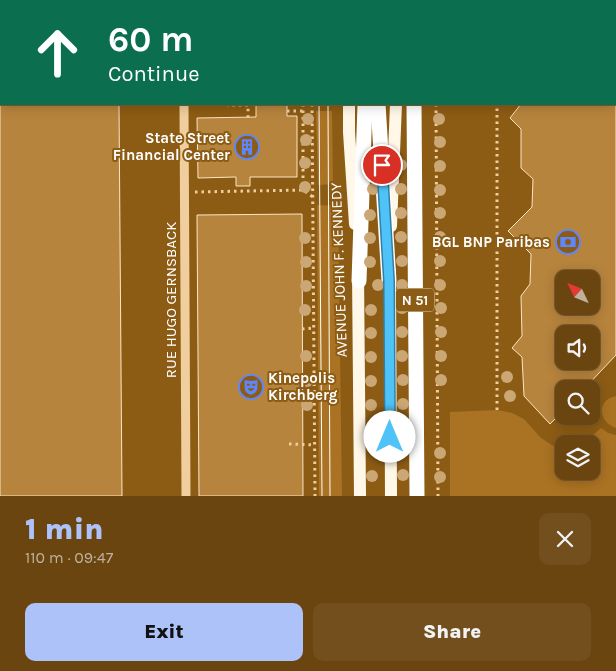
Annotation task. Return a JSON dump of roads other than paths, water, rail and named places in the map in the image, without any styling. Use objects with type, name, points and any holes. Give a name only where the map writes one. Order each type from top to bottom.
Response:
[{"type":"highway","points":[[359,281],[366,105]]},
{"type":"highway","points":[[378,105],[389,281]]},
{"type":"highway","name":"N 51","points":[[414,105],[417,496]]},
{"type":"main road","name":"AVENUE JOHN F. KENNEDY","points":[[349,105],[349,132],[359,281],[360,496]]},
{"type":"main road","name":"N 51","points":[[391,496],[389,281],[396,105]]},
{"type":"street","name":"RUE HUGO GERNSBACK","points":[[184,105],[186,496]]},
{"type":"tram line","points":[[319,105],[322,496]]},
{"type":"tram line","points":[[328,105],[330,496]]},
{"type":"place","name":"State Street Financial Center","points":[[247,147]]},
{"type":"place","name":"BGL BNP Paribas","points":[[568,242]]},
{"type":"place","name":"Kinepolis Kirchberg","points":[[251,387]]}]
